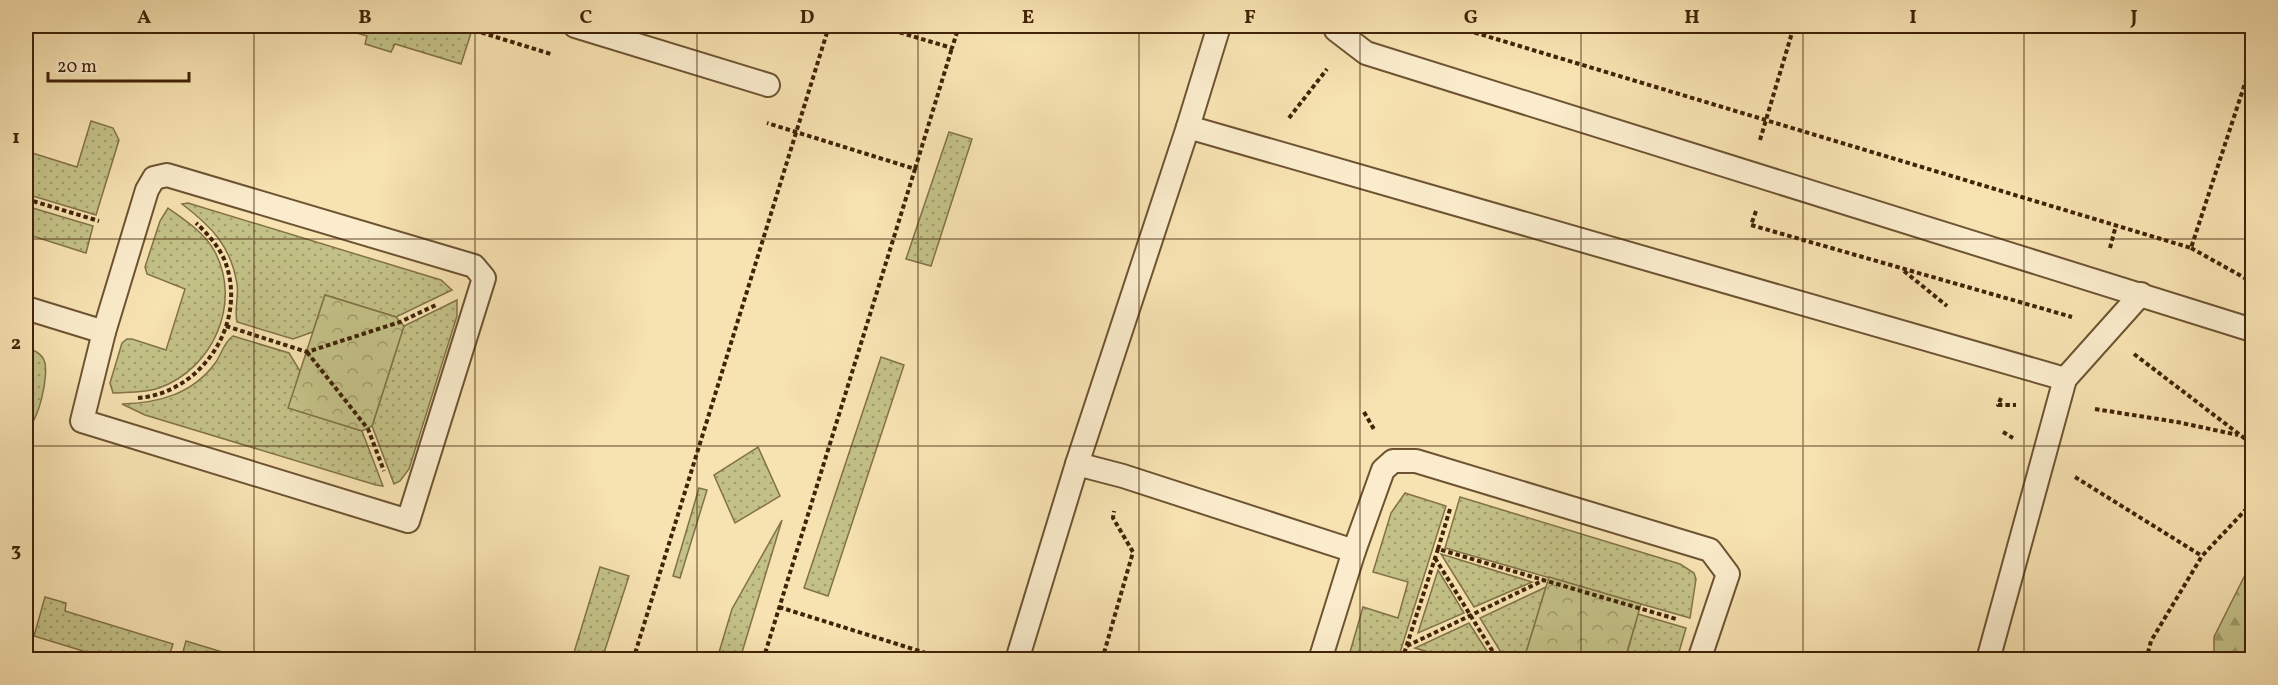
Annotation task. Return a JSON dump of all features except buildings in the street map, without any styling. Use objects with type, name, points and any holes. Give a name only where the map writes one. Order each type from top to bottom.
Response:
[{"type":"lane","points":[[575,26],[768,85]]},
{"type":"lane","points":[[1017,660],[1077,464],[1219,26]]},
{"type":"lane","points":[[1342,33],[1366,53],[2253,330]]},
{"type":"lane","points":[[1188,127],[2065,378]]},
{"type":"lane","points":[[166,175],[474,266],[484,278],[408,521],[82,421],[104,332],[147,190],[154,178],[166,175]]},
{"type":"lane","points":[[1988,660],[2065,378],[2140,294]]},
{"type":"lane","points":[[26,308],[104,332]]},
{"type":"lane","points":[[1320,660],[1354,550],[1383,470],[1393,461],[1416,461],[1710,550],[1728,574],[1699,660]]},
{"type":"lane","points":[[1077,464],[1123,476],[1354,550]]},
{"type":"path","points":[[460,26],[561,58]]},
{"type":"path","points":[[633,660],[829,26]]},
{"type":"path","points":[[878,26],[952,48]]},
{"type":"path","points":[[763,660],[959,26]]},
{"type":"path","points":[[1453,26],[2191,248],[2253,282]]},
{"type":"path","points":[[1265,149],[1342,33]]},
{"type":"path","points":[[2191,248],[2253,62]]},
{"type":"path","points":[[762,122],[915,170]]},
{"type":"path","points":[[26,199],[99,222]]},
{"type":"path","points":[[87,405],[116,399],[142,398],[185,383],[216,351],[231,306],[231,286],[226,262],[205,231],[193,220]]},
{"type":"path","points":[[307,352],[400,322],[447,299]]},
{"type":"path","points":[[226,326],[307,352],[368,429],[386,475]]},
{"type":"path","points":[[2106,333],[2253,444]]},
{"type":"path","points":[[1998,405],[2058,403],[2177,422],[2241,436]]},
{"type":"path","points":[[1364,412],[1393,461]]},
{"type":"path","points":[[2003,432],[2202,556]]},
{"type":"path","points":[[1402,660],[1452,502]]},
{"type":"path","points":[[2146,660],[2151,641],[2202,556],[2253,503]]},
{"type":"path","points":[[1438,549],[1709,629]]},
{"type":"path","points":[[1102,660],[1133,552]]},
{"type":"path","points":[[1435,558],[1498,660]]},
{"type":"path","points":[[1407,646],[1544,580]]},
{"type":"path","points":[[779,608],[948,660]]},
{"type":"path","points":[[1405,653],[1426,660]]},
{"type":"path","points":[[26,656],[35,660]]},
{"type":"green space","points":[[333,26],[458,26],[472,30],[461,64],[395,44],[391,52],[365,44],[367,36]]},
{"type":"green space","points":[[91,121],[113,128],[119,140],[96,215],[26,194],[26,151],[77,167]]},
{"type":"green space","points":[[949,132],[972,139],[931,266],[906,259]]},
{"type":"green space","points":[[188,203],[441,280],[452,290],[396,317],[325,295],[313,332],[293,339],[237,322],[237,284],[230,259],[211,229],[182,204]]},
{"type":"green space","points":[[26,206],[93,226],[86,253],[26,234]]},
{"type":"green space","points":[[168,208],[200,233],[215,252],[223,272],[225,292],[223,312],[208,350],[178,379],[154,390],[113,393],[110,383],[122,343],[127,339],[132,339],[166,350],[185,289],[147,274],[145,267],[160,221]]},
{"type":"green space","points":[[325,295],[396,317],[404,326],[372,426],[362,431],[288,408]]},
{"type":"green space","points":[[457,300],[457,316],[409,469],[400,481],[394,484],[372,426],[404,326]]},
{"type":"green space","points":[[233,336],[289,353],[300,371],[289,408],[362,431],[383,486],[145,415],[122,404],[162,399],[186,389],[207,373],[216,362],[227,341]]},
{"type":"green space","points":[[26,347],[41,355],[44,360],[45,376],[39,409],[26,429]]},
{"type":"green space","points":[[881,357],[904,365],[828,596],[804,588]]},
{"type":"green space","points":[[758,447],[780,496],[735,523],[714,475]]},
{"type":"green space","points":[[699,488],[707,490],[680,578],[673,576]]},
{"type":"green space","points":[[1405,493],[1446,506],[1398,659],[1348,659],[1363,607],[1398,618],[1408,582],[1373,572],[1391,513]]},
{"type":"green space","points":[[1460,497],[1680,564],[1694,573],[1696,579],[1690,618],[1445,548]]},
{"type":"green space","points":[[782,520],[740,659],[717,659],[732,609]]},
{"type":"green space","points":[[1441,554],[1532,582],[1474,607]]},
{"type":"green space","points":[[2252,561],[2252,659],[2214,659],[2214,637]]},
{"type":"green space","points":[[600,567],[629,576],[602,659],[572,659]]},
{"type":"green space","points":[[1438,570],[1464,613],[1418,633]]},
{"type":"green space","points":[[1549,577],[1641,604],[1625,659],[1524,659]]},
{"type":"green space","points":[[1546,587],[1524,659],[1505,659],[1480,618]]},
{"type":"green space","points":[[45,597],[66,603],[65,611],[173,644],[168,659],[109,659],[34,636]]},
{"type":"green space","points":[[1638,614],[1686,628],[1677,659],[1625,660]]},
{"type":"green space","points":[[1469,623],[1492,659],[1452,659],[1415,648]]},
{"type":"green space","points":[[186,641],[229,654],[228,659],[181,659]]}]
